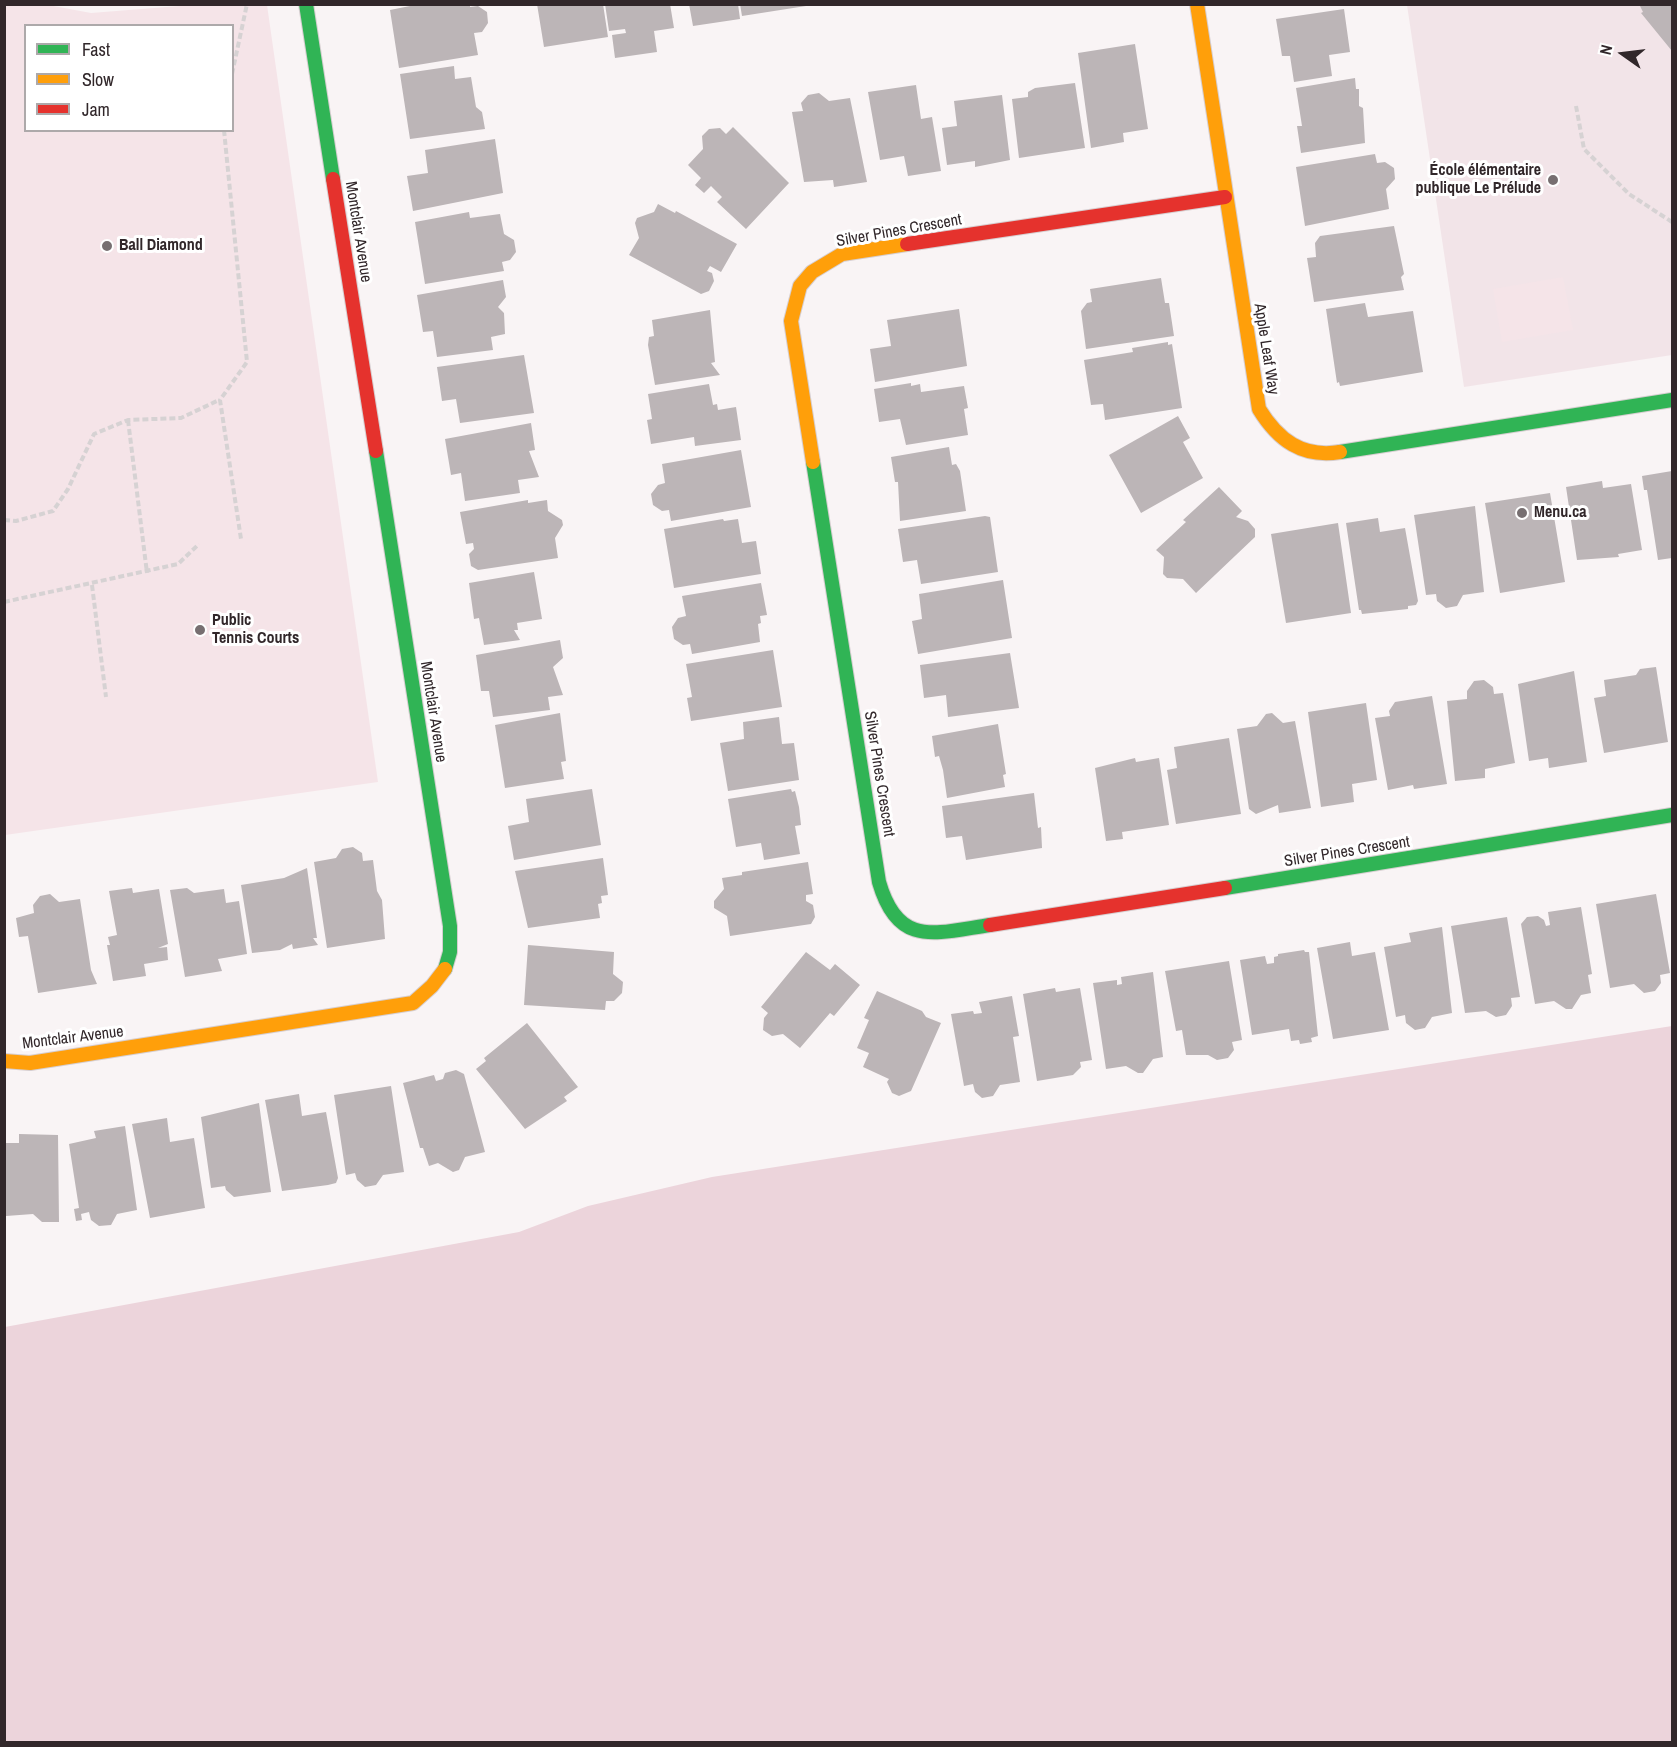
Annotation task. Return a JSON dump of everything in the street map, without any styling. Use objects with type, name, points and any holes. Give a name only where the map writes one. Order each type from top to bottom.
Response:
[{"type":"street","name":"Montclair Avenue","points":[[4,1061],[30,1063],[413,1003],[436,984],[449,963],[452,944],[450,926],[306,4]]},
{"type":"street","name":"Apple Leaf Way","points":[[1197,4],[1259,410],[1273,434],[1307,452],[1331,453],[1672,400]]},
{"type":"street","name":"Silver Pines Crescent","points":[[1225,197],[842,254],[814,268],[795,296],[791,321],[879,882],[887,911],[902,924],[930,934],[1504,844],[1672,815]]},
{"type":"path","points":[[234,65],[247,4]]},
{"type":"path","points":[[1576,105],[1584,149],[1629,194],[1672,222]]},
{"type":"path","points":[[4,520],[16,521],[53,511],[68,489],[94,434],[128,420],[181,418],[220,400],[247,362],[224,132]]},
{"type":"path","points":[[220,400],[241,539]]},
{"type":"path","points":[[128,420],[147,573]]},
{"type":"path","points":[[4,602],[147,573],[178,564],[199,544]]},
{"type":"path","points":[[92,585],[106,697]]},
{"type":"shaded area","points":[[5,4],[48,5],[91,13],[192,5],[267,5],[378,782],[5,835]]},
{"type":"shaded area","name":"École élémentaire publique Le Prélude","points":[[1407,5],[1672,5],[1672,355],[1464,387]]},
{"type":"shaded area","points":[[1563,277],[1573,330],[1502,342],[1493,289]]},
{"type":"shaded area","points":[[1672,1026],[1672,1742],[5,1742],[5,1327],[519,1232],[588,1206],[712,1177]]},
{"type":"building","points":[[420,4],[470,4],[470,7],[478,6],[487,12],[488,23],[482,32],[474,33],[478,55],[399,68],[390,10]]},
{"type":"building","points":[[537,4],[603,4],[608,37],[544,47]]},
{"type":"building","points":[[605,4],[670,4],[674,28],[654,31],[657,52],[615,58],[612,35],[626,33],[625,29],[609,31]]},
{"type":"building","points":[[689,4],[738,4],[740,19],[693,26]]},
{"type":"building","points":[[740,4],[806,4],[806,6],[742,16]]},
{"type":"building","points":[[1639,4],[1672,4],[1672,51],[1641,13],[1643,12]]},
{"type":"building","points":[[1344,9],[1350,52],[1329,55],[1332,76],[1294,82],[1290,56],[1282,56],[1276,19]]},
{"type":"building","points":[[1135,44],[1148,129],[1123,133],[1124,142],[1091,148],[1078,53]]},
{"type":"building","points":[[454,66],[455,79],[471,77],[476,107],[482,112],[485,129],[410,139],[400,74]]},
{"type":"building","points":[[1355,78],[1356,89],[1359,89],[1359,106],[1363,108],[1365,143],[1301,153],[1297,126],[1302,126],[1296,88]]},
{"type":"building","points":[[1075,83],[1085,148],[1019,158],[1012,99],[1028,97],[1028,92],[1035,88]]},
{"type":"building","points":[[916,85],[921,119],[932,117],[941,171],[908,176],[904,156],[880,160],[868,92]]},
{"type":"building","points":[[819,93],[829,101],[850,98],[867,182],[834,187],[833,180],[804,182],[792,112],[803,111],[801,103],[808,95]]},
{"type":"building","points":[[1002,95],[1010,160],[975,167],[975,161],[947,165],[942,128],[957,126],[954,101]]},
{"type":"building","points":[[733,127],[789,183],[746,229],[717,202],[722,197],[711,186],[704,193],[695,185],[701,178],[688,165],[703,149],[702,136],[709,129],[720,128],[726,134]]},
{"type":"building","points":[[495,139],[503,193],[413,211],[407,176],[428,173],[425,150]]},
{"type":"building","points":[[1375,154],[1377,163],[1385,162],[1394,168],[1395,179],[1386,189],[1389,209],[1305,226],[1296,167]]},
{"type":"building","points":[[658,204],[675,213],[676,211],[737,244],[721,272],[710,266],[707,271],[712,273],[714,281],[709,291],[701,294],[629,255],[639,238],[635,223],[637,218],[654,212]]},
{"type":"building","points":[[469,212],[470,218],[500,214],[504,234],[514,240],[516,252],[510,260],[502,262],[504,271],[425,284],[415,222]]},
{"type":"building","points":[[1394,226],[1404,274],[1401,277],[1404,290],[1314,302],[1307,258],[1316,257],[1315,243],[1320,236]]},
{"type":"building","points":[[1161,278],[1165,303],[1169,303],[1174,336],[1086,349],[1081,311],[1087,303],[1092,302],[1090,289]]},
{"type":"building","points":[[503,280],[506,297],[498,307],[504,313],[505,334],[491,337],[493,350],[437,357],[433,331],[423,332],[417,295]]},
{"type":"building","points":[[1365,303],[1368,317],[1413,311],[1423,372],[1340,386],[1339,382],[1337,383],[1326,309]]},
{"type":"building","points":[[959,309],[967,366],[875,382],[870,349],[891,346],[887,320]]},
{"type":"building","points":[[710,310],[715,362],[711,363],[720,375],[655,385],[648,345],[649,337],[654,336],[652,320]]},
{"type":"building","points":[[1168,342],[1168,345],[1172,344],[1182,408],[1105,420],[1103,404],[1091,405],[1084,360],[1133,352],[1132,348]]},
{"type":"building","points":[[524,355],[534,413],[460,423],[456,399],[442,401],[437,367]]},
{"type":"building","points":[[911,383],[911,386],[920,384],[921,392],[964,386],[968,408],[964,409],[968,435],[906,445],[900,419],[879,422],[874,389]]},
{"type":"building","points":[[709,384],[713,405],[717,404],[718,410],[736,407],[741,440],[695,446],[694,437],[651,444],[647,420],[652,419],[648,394]]},
{"type":"building","points":[[1178,416],[1190,438],[1183,442],[1203,478],[1141,513],[1109,455]]},
{"type":"building","points":[[531,423],[535,450],[529,451],[539,477],[518,480],[520,493],[465,501],[461,473],[451,475],[445,439]]},
{"type":"building","points":[[949,447],[952,465],[956,464],[960,471],[966,511],[900,521],[898,482],[895,482],[891,457]]},
{"type":"building","points":[[741,450],[751,507],[671,521],[669,510],[662,511],[653,505],[651,494],[658,485],[665,483],[662,464]]},
{"type":"building","points":[[1672,471],[1672,558],[1658,560],[1647,490],[1644,490],[1642,476]]},
{"type":"building","points":[[1602,481],[1603,488],[1631,484],[1642,550],[1618,554],[1619,557],[1577,560],[1566,487]]},
{"type":"building","points":[[1219,487],[1242,511],[1236,517],[1248,521],[1255,529],[1255,537],[1196,593],[1183,579],[1167,578],[1163,574],[1164,557],[1156,550],[1186,522],[1183,520]]},
{"type":"building","points":[[1550,493],[1565,582],[1500,593],[1485,503]]},
{"type":"building","points":[[528,500],[528,503],[547,500],[548,511],[562,520],[563,525],[555,538],[558,558],[478,570],[471,566],[469,554],[474,549],[473,543],[466,544],[460,512]]},
{"type":"building","points":[[1475,506],[1484,592],[1463,595],[1457,606],[1446,608],[1437,601],[1436,594],[1426,595],[1414,515]]},
{"type":"building","points":[[990,517],[998,572],[921,584],[917,560],[903,562],[898,529]]},
{"type":"building","points":[[1378,518],[1380,532],[1405,528],[1418,601],[1416,605],[1408,606],[1408,609],[1362,614],[1359,610],[1346,523]]},
{"type":"building","points":[[723,519],[724,521],[738,519],[742,543],[756,541],[761,574],[674,588],[664,529]]},
{"type":"building","points":[[1338,523],[1351,613],[1286,623],[1271,534]]},
{"type":"building","points":[[534,572],[542,619],[517,623],[518,630],[514,630],[520,640],[484,645],[479,618],[474,619],[469,583]]},
{"type":"building","points":[[1003,580],[1012,638],[918,654],[912,621],[922,619],[919,594]]},
{"type":"building","points":[[761,583],[767,615],[760,616],[761,623],[758,624],[760,642],[692,654],[690,644],[683,645],[674,639],[672,627],[678,618],[686,616],[682,596]]},
{"type":"building","points":[[560,640],[563,658],[553,667],[563,695],[548,697],[550,710],[493,717],[489,691],[481,691],[476,655]]},
{"type":"building","points":[[773,650],[782,707],[691,721],[687,698],[692,697],[686,664]]},
{"type":"building","points":[[1010,653],[1019,708],[948,717],[946,695],[924,698],[920,665]]},
{"type":"building","points":[[1656,667],[1668,742],[1604,753],[1594,698],[1606,696],[1604,680],[1636,675],[1640,669]]},
{"type":"building","points":[[1574,671],[1587,762],[1549,768],[1548,758],[1529,761],[1518,684]]},
{"type":"building","points":[[1484,680],[1493,687],[1494,694],[1503,693],[1515,763],[1485,769],[1485,778],[1455,781],[1447,701],[1467,699],[1467,691],[1474,681]]},
{"type":"building","points":[[1432,696],[1447,784],[1414,789],[1413,785],[1388,790],[1375,718],[1390,716],[1389,711],[1395,702]]},
{"type":"building","points":[[1366,703],[1377,780],[1352,784],[1354,802],[1321,807],[1308,712]]},
{"type":"building","points":[[560,713],[566,761],[561,762],[564,779],[505,788],[495,725]]},
{"type":"building","points":[[1272,713],[1283,723],[1295,721],[1311,808],[1279,813],[1278,805],[1256,814],[1249,809],[1237,729],[1257,726],[1266,714]]},
{"type":"building","points":[[779,717],[782,744],[794,743],[799,780],[728,791],[720,743],[744,739],[743,722]]},
{"type":"building","points":[[998,724],[1006,774],[1003,775],[1005,787],[947,798],[943,770],[939,756],[935,757],[932,736]]},
{"type":"building","points":[[1229,738],[1241,814],[1176,824],[1167,770],[1177,768],[1174,747]]},
{"type":"building","points":[[1135,758],[1136,762],[1159,758],[1169,825],[1122,832],[1123,839],[1106,841],[1095,768]]},
{"type":"building","points":[[592,789],[601,845],[514,860],[508,826],[529,822],[526,799]]},
{"type":"building","points":[[791,789],[792,792],[795,791],[799,807],[801,825],[795,826],[800,854],[764,860],[761,843],[736,847],[728,799]]},
{"type":"building","points":[[1034,793],[1038,828],[1041,827],[1042,848],[966,860],[962,836],[946,838],[942,806]]},
{"type":"building","points":[[353,847],[362,853],[363,861],[373,860],[377,891],[382,900],[385,939],[327,948],[314,862],[336,858],[342,849]]},
{"type":"building","points":[[603,858],[608,895],[601,896],[602,903],[598,904],[600,918],[528,928],[515,871]]},
{"type":"building","points":[[808,862],[813,894],[806,895],[806,901],[813,905],[815,917],[811,924],[730,936],[727,916],[714,908],[714,901],[724,889],[722,878],[742,875],[742,872]]},
{"type":"building","points":[[307,868],[317,938],[313,938],[318,945],[293,949],[292,944],[280,950],[252,953],[241,885],[284,878]]},
{"type":"building","points":[[132,888],[133,893],[159,889],[168,944],[158,948],[167,947],[168,960],[144,964],[146,976],[113,981],[107,945],[110,945],[108,937],[117,935],[109,891]]},
{"type":"building","points":[[187,888],[194,893],[224,889],[226,903],[239,901],[247,954],[218,959],[222,971],[185,977],[170,890]]},
{"type":"building","points":[[50,894],[59,902],[80,899],[91,970],[97,984],[38,993],[28,936],[19,937],[16,918],[34,913],[33,905],[40,896]]},
{"type":"building","points":[[1656,894],[1670,973],[1660,975],[1661,983],[1655,991],[1644,993],[1634,984],[1610,988],[1596,904]]},
{"type":"building","points":[[1581,907],[1592,974],[1588,975],[1591,993],[1581,995],[1572,1009],[1566,1009],[1554,1001],[1535,1004],[1521,924],[1527,917],[1538,916],[1544,920],[1546,926],[1550,925],[1548,912]]},
{"type":"building","points":[[1507,917],[1520,997],[1511,998],[1512,1006],[1506,1015],[1496,1017],[1486,1011],[1465,1013],[1451,926]]},
{"type":"building","points":[[1442,927],[1452,1013],[1432,1017],[1425,1028],[1415,1030],[1406,1023],[1405,1015],[1396,1017],[1384,947],[1411,942],[1409,933]]},
{"type":"building","points":[[1350,942],[1352,956],[1375,952],[1389,1030],[1333,1039],[1317,948]]},
{"type":"building","points":[[528,945],[614,952],[613,974],[623,982],[622,993],[614,1001],[606,1001],[605,1010],[524,1005]]},
{"type":"building","points":[[1304,950],[1309,952],[1318,1036],[1311,1038],[1312,1042],[1300,1044],[1299,1040],[1291,1041],[1289,1029],[1252,1035],[1240,960],[1265,956],[1267,964],[1274,963],[1274,957],[1278,954]]},
{"type":"building","points":[[806,952],[830,970],[835,964],[860,985],[834,1016],[830,1013],[800,1048],[783,1034],[772,1036],[763,1030],[764,1018],[768,1013],[761,1007]]},
{"type":"building","points":[[1229,961],[1242,1040],[1232,1042],[1234,1050],[1228,1058],[1217,1060],[1208,1055],[1186,1055],[1182,1030],[1176,1031],[1165,971]]},
{"type":"building","points":[[1153,972],[1163,1057],[1153,1059],[1143,1073],[1138,1073],[1126,1066],[1106,1069],[1093,983],[1117,980],[1117,985],[1122,984],[1121,977]]},
{"type":"building","points":[[1055,988],[1056,992],[1080,988],[1092,1060],[1080,1062],[1081,1067],[1073,1075],[1037,1081],[1023,994]]},
{"type":"building","points":[[877,991],[922,1011],[926,1017],[941,1023],[911,1091],[899,1096],[892,1093],[887,1082],[889,1079],[863,1067],[869,1053],[857,1048],[869,1020],[864,1018]]},
{"type":"building","points":[[1012,996],[1019,1036],[1013,1037],[1020,1082],[1000,1085],[993,1096],[982,1098],[975,1092],[973,1084],[964,1086],[951,1014],[973,1011],[974,1014],[982,1013],[979,1002]]},
{"type":"building","points":[[527,1023],[578,1087],[564,1097],[567,1101],[525,1129],[476,1069],[486,1061],[484,1058]]},
{"type":"building","points":[[456,1070],[464,1074],[485,1152],[465,1157],[459,1170],[453,1172],[438,1163],[429,1166],[423,1148],[420,1148],[403,1083],[434,1075],[436,1081],[443,1079],[445,1073]]},
{"type":"building","points":[[391,1086],[404,1172],[383,1175],[376,1185],[365,1187],[357,1180],[355,1173],[346,1175],[334,1095]]},
{"type":"building","points":[[299,1094],[302,1116],[326,1112],[338,1178],[336,1183],[328,1185],[282,1191],[265,1100]]},
{"type":"building","points":[[259,1103],[271,1192],[234,1197],[225,1186],[211,1188],[201,1117]]},
{"type":"building","points":[[167,1118],[170,1142],[194,1138],[205,1208],[150,1218],[132,1124]]},
{"type":"building","points":[[125,1126],[137,1210],[117,1214],[111,1225],[99,1226],[91,1220],[89,1212],[81,1214],[82,1220],[76,1221],[74,1209],[79,1208],[69,1144],[96,1138],[94,1131]]},
{"type":"building","points":[[19,1134],[58,1135],[59,1222],[42,1222],[33,1214],[6,1216],[4,1143],[19,1143]]},
{"type":"traffic: fast","points":[[306,4],[333,179]]},
{"type":"traffic: fast","points":[[1340,452],[1672,400]]},
{"type":"traffic: fast","points":[[376,451],[450,926],[450,952],[445,969]]},
{"type":"traffic: fast","points":[[813,462],[879,882],[887,903],[897,918],[908,927],[921,931],[952,931],[990,925]]},
{"type":"traffic: fast","points":[[1225,888],[1672,815]]},
{"type":"traffic: slow","points":[[1197,4],[1259,409],[1274,430],[1292,444],[1314,452],[1340,452]]},
{"type":"traffic: slow","points":[[813,462],[791,321],[800,286],[812,272],[842,254],[907,244]]},
{"type":"traffic: slow","points":[[4,1061],[30,1063],[413,1003],[432,986],[445,969]]},
{"type":"traffic: jam","points":[[333,179],[376,451]]},
{"type":"traffic: jam","points":[[907,244],[1225,197]]},
{"type":"traffic: jam","points":[[990,925],[1225,888]]},
{"type":"place","name":"École élémentaire publique Le Prélude","points":[[1553,180]]},
{"type":"place","name":"Ball Diamond","points":[[107,246]]},
{"type":"place","name":"Menu.ca","points":[[1522,513]]},
{"type":"place","name":"Public Tennis Courts","points":[[200,630]]}]
